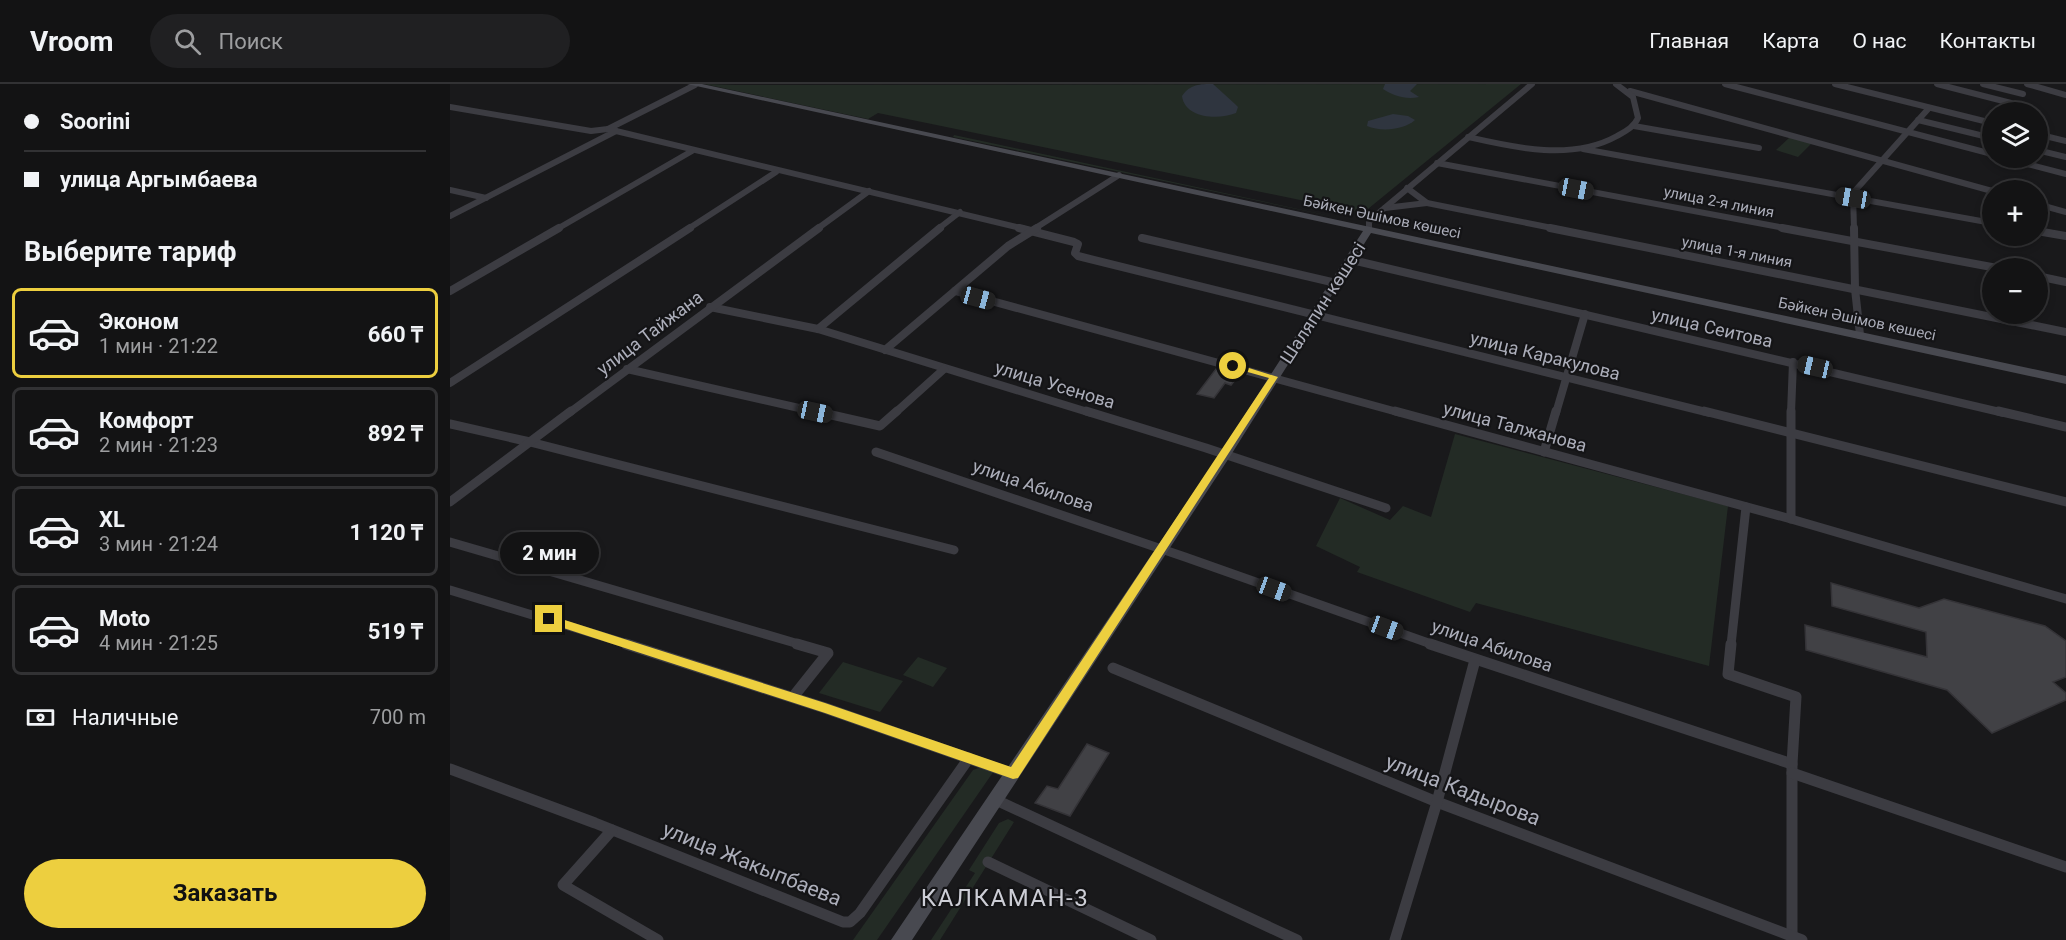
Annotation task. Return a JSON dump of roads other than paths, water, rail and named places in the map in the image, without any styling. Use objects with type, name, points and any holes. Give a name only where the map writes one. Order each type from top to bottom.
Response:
[{"type":"main road","name":"Бәйкен Әшімов көшесі","points":[[694,84],[2066,380]]},
{"type":"main road","points":[[1304,215],[1356,237],[1352,260]]},
{"type":"main road","name":"Шаляпин көшесі","points":[[902,940],[1160,549],[1225,455],[1352,260],[1369,230]]},
{"type":"street","points":[[608,129],[694,84]]},
{"type":"street","name":"Шаляпин көшесі","points":[[1369,230],[1369,222],[1383,208],[1532,84]]},
{"type":"street","points":[[1616,84],[1630,90],[1982,188]]},
{"type":"street","points":[[1725,84],[1982,151]]},
{"type":"street","points":[[1835,84],[1982,121]]},
{"type":"street","points":[[1937,84],[2007,102]]},
{"type":"street","points":[[1983,84],[2024,94]]},
{"type":"street","points":[[2027,84],[2066,95]]},
{"type":"street","points":[[1630,90],[1638,111],[1634,126]]},
{"type":"street","points":[[450,107],[591,131],[616,130],[776,172],[869,191],[1031,230]]},
{"type":"street","points":[[1860,335],[1855,289],[1853,193],[1929,108]]},
{"type":"street","points":[[1918,120],[1982,136]]},
{"type":"street","points":[[1583,149],[1611,139],[1634,126],[1759,148]]},
{"type":"street","points":[[450,216],[616,130]]},
{"type":"street","points":[[2048,137],[2066,141]]},
{"type":"street","points":[[1468,138],[1512,146],[1583,149],[1982,221]]},
{"type":"street","points":[[450,291],[692,151]]},
{"type":"street","points":[[2048,153],[2066,157]]},
{"type":"street","name":"улица 2-я линия","points":[[1437,163],[1982,265]]},
{"type":"street","points":[[2043,168],[2066,174]]},
{"type":"street","points":[[450,382],[776,172]]},
{"type":"street","points":[[885,350],[1008,246],[1119,175]]},
{"type":"street","name":"улица 1-я линия","points":[[1407,188],[1427,203],[2066,332]]},
{"type":"street","points":[[450,189],[486,198]]},
{"type":"street","name":"улица Тайжана","points":[[450,502],[869,191]]},
{"type":"street","points":[[1383,208],[1427,203]]},
{"type":"street","points":[[2048,207],[2066,212]]},
{"type":"street","points":[[818,329],[890,267],[960,212]]},
{"type":"street","name":"улица Каракулова","points":[[1031,230],[1078,244],[1075,253],[1078,256],[2066,502]]},
{"type":"street","points":[[2048,233],[2066,236]]},
{"type":"street","points":[[1143,238],[1336,283]]},
{"type":"street","name":"улица Сеитова","points":[[1352,260],[2066,427]]},
{"type":"street","points":[[2048,278],[2066,282]]},
{"type":"street","name":"улица Талжанова","points":[[955,291],[1791,519],[2066,599]]},
{"type":"street","name":"улица Усенова","points":[[710,307],[818,329],[1225,455],[1386,508]]},
{"type":"street","points":[[1544,452],[1585,314]]},
{"type":"street","points":[[1791,519],[1792,362]]},
{"type":"street","points":[[627,369],[880,426],[944,369]]},
{"type":"street","points":[[450,424],[530,442],[954,550]]},
{"type":"street","name":"улица Абилова","points":[[876,452],[1792,768],[2066,867]]},
{"type":"street","points":[[1746,507],[1728,674],[1796,697],[1792,768],[1796,939]]},
{"type":"street","points":[[450,542],[828,654],[793,697]]},
{"type":"street","points":[[450,590],[793,697],[1013,774]]},
{"type":"street","points":[[1395,940],[1437,802],[1475,660]]},
{"type":"street","name":"улица Кадырова","points":[[1113,668],[1437,802],[1796,939]]},
{"type":"street","name":"улица Жакыпбаева","points":[[450,769],[612,830],[843,922],[850,922],[860,913],[969,758]]},
{"type":"street","points":[[996,800],[1297,940]]},
{"type":"street","points":[[612,830],[563,885],[658,940]]},
{"type":"street","points":[[988,862],[1151,940]]},
{"type":"district","name":"КАЛКАМАН-3","points":[[1005,898]]}]
